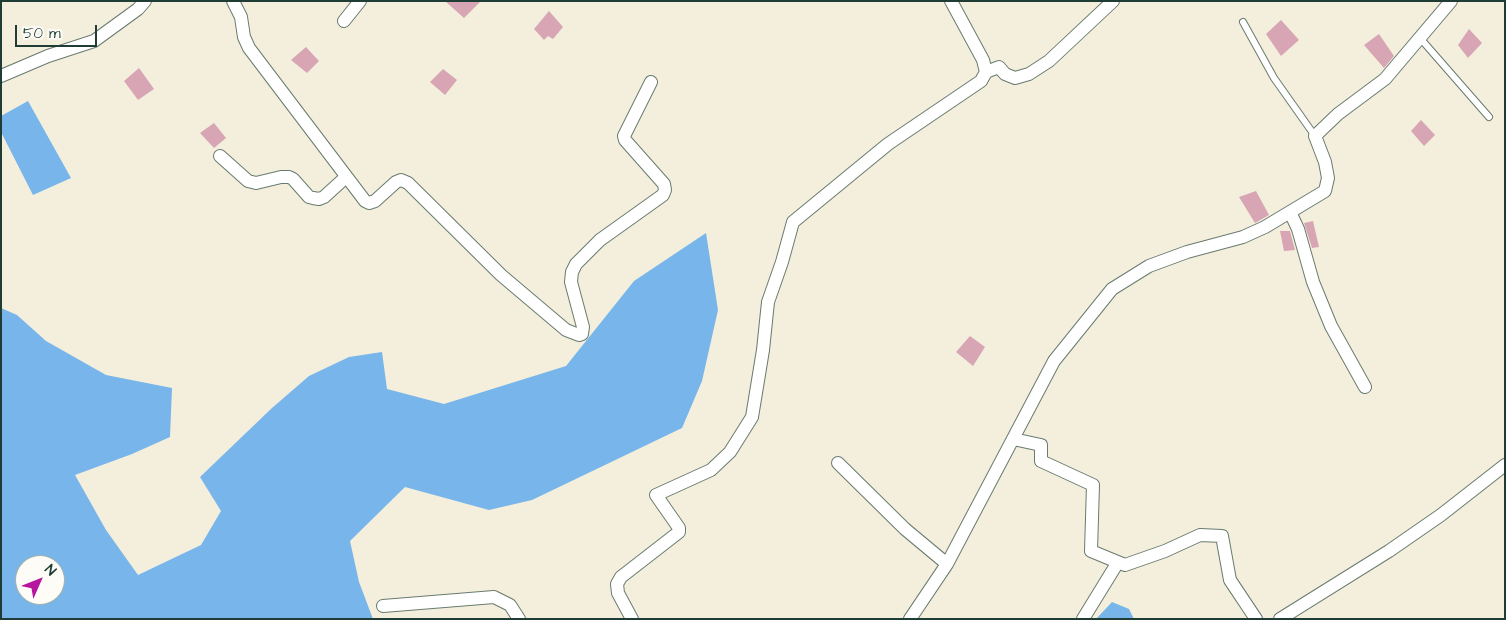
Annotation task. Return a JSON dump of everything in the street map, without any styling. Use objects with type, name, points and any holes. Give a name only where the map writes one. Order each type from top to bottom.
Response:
[{"type":"street","points":[[1,76],[48,56],[94,40],[138,9],[146,1]]},
{"type":"street","points":[[233,1],[241,17],[244,37],[249,48],[365,201],[369,203],[375,201],[396,182],[401,180],[408,183],[501,275],[566,330],[579,335],[582,334],[583,327],[571,282],[572,272],[576,264],[600,240],[663,195],[665,190],[664,184],[624,136],[651,82]]},
{"type":"street","points":[[344,21],[360,1]]},
{"type":"street","points":[[951,1],[983,60],[986,72]]},
{"type":"street","points":[[632,619],[618,593],[617,584],[621,577],[679,532],[679,528],[656,495],[711,470],[730,452],[752,417],[763,350],[768,302],[793,222],[888,144],[981,81],[986,72],[999,67],[1005,74],[1015,78],[1029,74],[1049,61],[1113,1]]},
{"type":"street","points":[[910,619],[947,564],[1054,361],[1112,288],[1150,266],[1187,252],[1243,237],[1265,227],[1325,191],[1328,178],[1315,136],[1338,114],[1385,78],[1451,1]]},
{"type":"street","points":[[220,156],[248,181],[256,183],[289,177],[293,179],[308,197],[319,199],[324,197],[346,177]]},
{"type":"street","points":[[1290,212],[1298,229],[1313,282],[1331,326],[1366,386]]},
{"type":"street","points":[[1013,439],[1041,445],[1041,461],[1093,485],[1091,551],[1125,565],[1165,551],[1200,535],[1222,536],[1230,580],[1256,619]]},
{"type":"street","points":[[838,463],[906,529],[947,564]]},
{"type":"street","points":[[1280,619],[1389,551],[1505,466]]},
{"type":"street","points":[[1083,619],[1118,562]]},
{"type":"street","points":[[382,606],[494,597],[510,605],[519,619]]},
{"type":"lane","points":[[1243,22],[1274,78],[1315,136]]},
{"type":"lane","points":[[1420,38],[1489,117]]},
{"type":"water","points":[[28,101],[71,178],[33,195],[1,132],[1,116]]},
{"type":"water","points":[[706,233],[718,310],[702,381],[682,428],[532,500],[489,510],[405,487],[350,541],[359,582],[373,619],[1,619],[1,308],[17,315],[46,341],[106,375],[172,388],[170,437],[132,454],[75,475],[106,530],[138,575],[201,545],[221,511],[200,477],[272,408],[309,376],[349,357],[382,352],[387,389],[444,404],[566,366],[634,281]]},
{"type":"water","points":[[1112,602],[1129,609],[1134,619],[1096,619]]},
{"type":"building","points":[[445,1],[481,1],[464,18]]},
{"type":"building","points":[[549,11],[563,27],[553,39],[548,36],[544,40],[534,29]]},
{"type":"building","points":[[1281,20],[1299,40],[1281,56],[1266,34]]},
{"type":"building","points":[[1469,29],[1482,43],[1468,58],[1458,45]]},
{"type":"building","points":[[1379,34],[1394,56],[1384,68],[1364,45]]},
{"type":"building","points":[[306,47],[319,61],[307,73],[291,60]]},
{"type":"building","points":[[139,68],[154,89],[138,100],[124,81]]},
{"type":"building","points":[[443,69],[457,80],[445,95],[430,82]]},
{"type":"building","points":[[1421,120],[1435,135],[1424,146],[1411,131]]},
{"type":"building","points":[[214,123],[226,138],[214,148],[200,133]]},
{"type":"building","points":[[1256,191],[1269,215],[1255,223],[1239,197]]},
{"type":"building","points":[[1313,221],[1319,247],[1312,248],[1304,223]]},
{"type":"building","points":[[1280,231],[1290,231],[1295,250],[1284,251]]},
{"type":"building","points":[[970,336],[985,347],[973,366],[956,352]]}]
